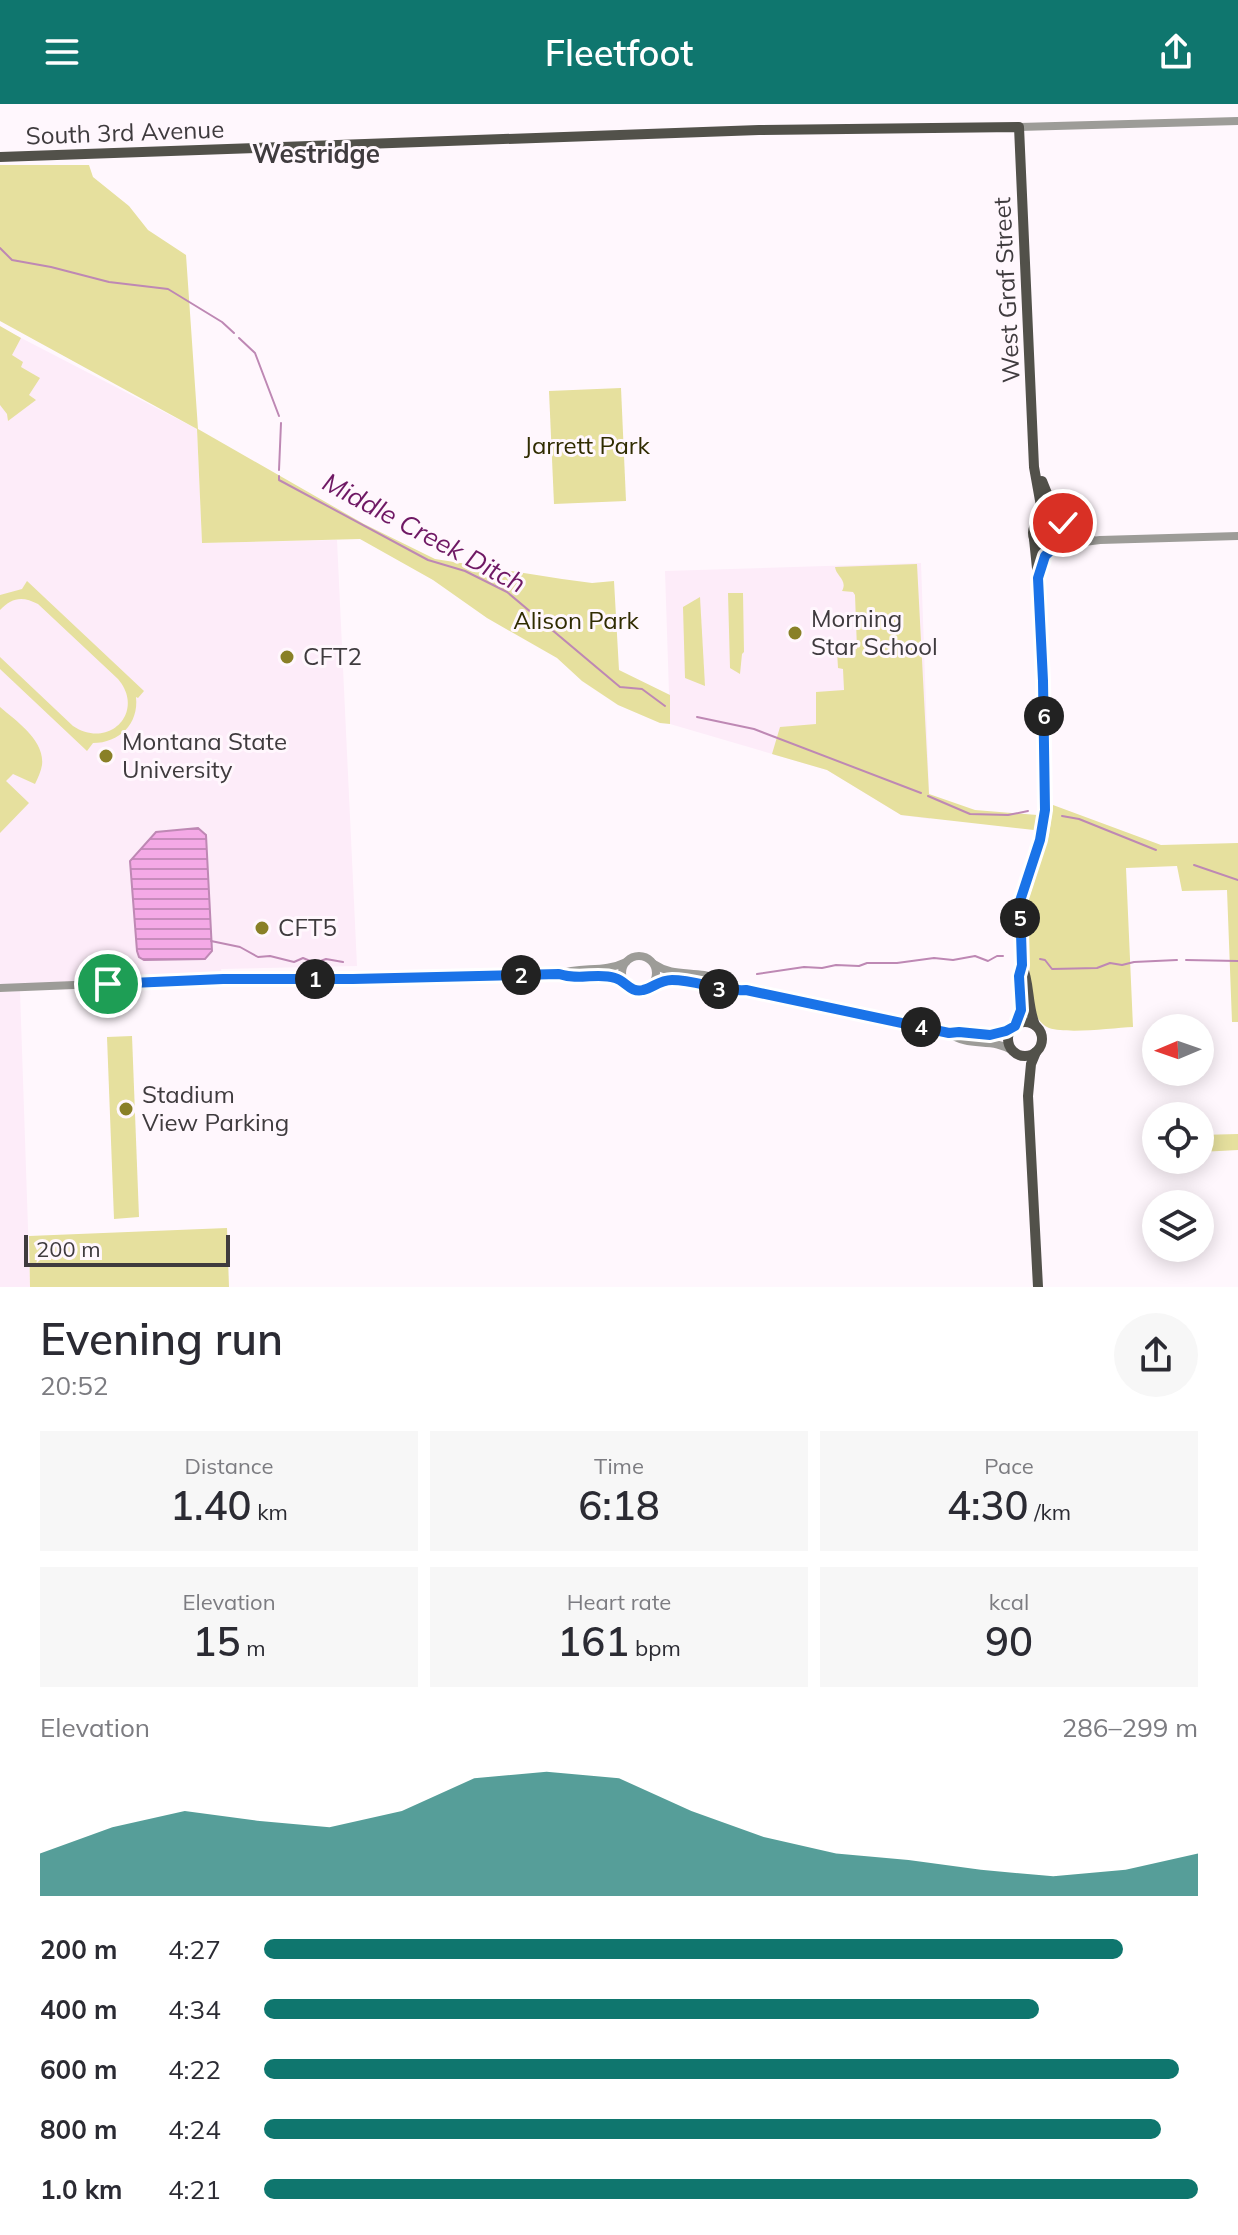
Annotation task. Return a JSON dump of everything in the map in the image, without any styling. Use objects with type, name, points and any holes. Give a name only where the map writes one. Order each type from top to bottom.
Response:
[{"type":"main road","points":[[998,127],[1020,146]]},
{"type":"main road","name":"South 3rd Avenue","points":[[0,157],[759,130],[1019,127]]},
{"type":"main road","name":"West Graf Street","points":[[1019,127],[1034,467],[1042,510],[1039,519]]},
{"type":"main road","name":"West Graf Street","points":[[1035,452],[1046,492],[1060,522]]},
{"type":"main road","points":[[1028,1096],[1020,1059],[1011,1048],[1009,1037],[1021,1010],[1020,901],[1040,840],[1045,810],[1043,681],[1034,526],[1039,519],[1048,516],[1060,522],[1065,535],[1045,556],[1038,578]]},
{"type":"main road","points":[[1034,539],[1043,548],[1056,547]]},
{"type":"main road","points":[[1022,965],[1027,977],[1028,1004],[1042,1036],[1041,1046],[1031,1064],[1028,1096],[1038,1287]]},
{"type":"main road","points":[[1014,1026],[1022,1022],[1035,1025]]},
{"type":"main road","points":[[1015,1052],[1029,1055],[1036,1052]]},
{"type":"street","points":[[1019,127],[1238,121]]},
{"type":"street","points":[[1060,522],[1079,536],[1100,540]]},
{"type":"street","points":[[1056,547],[1100,540],[1238,536]]},
{"type":"street","points":[[0,988],[223,979],[559,974],[571,970],[612,968],[638,955],[647,957],[667,971],[703,975],[746,990],[949,1033],[990,1035],[1014,1026]]},
{"type":"street","points":[[624,982],[622,970],[626,962]]},
{"type":"street","points":[[653,984],[657,972],[654,964]]},
{"type":"street","points":[[559,974],[571,978],[612,977],[637,990],[661,981],[675,980],[732,991],[746,990]]},
{"type":"street","points":[[949,1033],[966,1042],[997,1043],[1015,1052]]},
{"type":"shaded area","name":"Montana State University","points":[[0,327],[197,429],[202,543],[337,540],[357,966],[221,969],[223,979],[0,986]]},
{"type":"shaded area","name":"Morning Star School","points":[[921,563],[930,819],[901,815],[827,770],[670,724],[665,571]]},
{"type":"shaded area","points":[[198,828],[206,835],[212,951],[205,959],[144,960],[137,951],[130,861],[156,832]]},
{"type":"shaded area","points":[[20,991],[30,1287],[0,1287],[0,992]]},
{"type":"green space","name":"Alison Park","points":[[0,165],[89,165],[93,177],[129,206],[148,230],[186,255],[198,429],[364,524],[435,559],[592,583],[614,581],[619,670],[670,695],[670,724],[660,723],[618,705],[582,681],[557,658],[487,618],[433,580],[360,539],[202,543],[197,429],[0,321]]},
{"type":"green space","points":[[0,326],[21,338],[12,355],[23,362],[21,367],[40,378],[29,395],[36,400],[8,421],[0,405]]},
{"type":"green space","name":"Jarrett Park","points":[[621,388],[626,501],[554,504],[549,391]]},
{"type":"green space","points":[[917,564],[929,794],[975,810],[1037,815],[1034,830],[901,815],[827,770],[772,754],[780,727],[816,724],[816,692],[844,690],[843,669],[838,668],[837,651],[857,649],[855,595],[842,591],[844,584],[835,567]]},
{"type":"green space","points":[[27,581],[144,691],[136,697],[134,716],[125,730],[111,740],[93,743],[87,751],[0,669],[0,657],[73,726],[86,732],[99,733],[120,724],[128,704],[126,691],[118,679],[38,604],[18,599],[0,610],[0,595],[22,589]]},
{"type":"green space","points":[[728,593],[743,593],[744,652],[740,674],[730,668]]},
{"type":"green space","points":[[700,597],[705,686],[685,678],[683,607]]},
{"type":"green space","points":[[0,707],[34,739],[42,756],[42,765],[35,784],[13,774],[6,781],[29,803],[0,833]]},
{"type":"green space","points":[[1053,805],[1161,845],[1238,843],[1238,1022],[1232,1022],[1227,890],[1182,891],[1177,866],[1126,868],[1133,1027],[1067,1031],[1049,1028],[1040,1021],[1031,1003],[1027,914],[1049,835]]},
{"type":"green space","points":[[132,1036],[139,1217],[114,1219],[107,1037]]},
{"type":"green space","points":[[1238,1134],[1238,1150],[1214,1151],[1214,1135]]},
{"type":"green space","points":[[227,1228],[229,1287],[30,1287],[29,1236]]},
{"type":"waterway","name":"Middle Creek Ditch","points":[[0,248],[12,260],[109,282],[168,289],[222,322],[234,333]]},
{"type":"waterway","name":"Middle Creek Ditch","points":[[239,338],[255,353],[279,416]]},
{"type":"waterway","name":"Middle Creek Ditch","points":[[279,470],[281,423]]},
{"type":"waterway","name":"Middle Creek Ditch","points":[[279,476],[279,480],[428,560],[465,571],[507,592],[620,687],[642,689],[665,706]]},
{"type":"waterway","name":"Middle Creek Ditch","points":[[697,717],[754,729],[921,793]]},
{"type":"waterway","name":"Middle Creek Ditch","points":[[928,796],[970,814],[1008,815],[1028,811]]},
{"type":"waterway","name":"Middle Creek Ditch","points":[[1062,816],[1079,819],[1156,850]]},
{"type":"waterway","name":"Middle Creek Ditch","points":[[1194,865],[1238,880]]},
{"type":"waterway","points":[[211,941],[240,947],[258,957],[270,956],[294,962],[303,958],[315,963],[326,959],[343,962]]},
{"type":"waterway","points":[[757,974],[804,967],[859,966],[934,958],[953,960],[975,956],[988,961],[1003,956]]},
{"type":"waterway","points":[[1040,959],[1045,960],[1052,969],[1177,960]]},
{"type":"waterway","points":[[1186,960],[1238,961]]},
{"type":"place","name":"Morning Star School","points":[[795,633]]},
{"type":"place","name":"CFT2","points":[[287,657]]},
{"type":"place","name":"Montana State University","points":[[106,756]]},
{"type":"place","name":"CFT5","points":[[262,928]]},
{"type":"place","name":"Stadium View Parking","points":[[126,1109]]},
{"type":"district","name":"Westridge","points":[[316,154]]},
{"type":"route","points":[[108,984],[223,979],[606,976],[618,978],[637,990],[661,981],[675,980],[732,991],[746,990],[949,1033],[990,1035],[1006,1031],[1015,1026],[1021,1010],[1020,901],[1040,840],[1045,810],[1038,578],[1045,556],[1064,539],[1063,523]]}]
